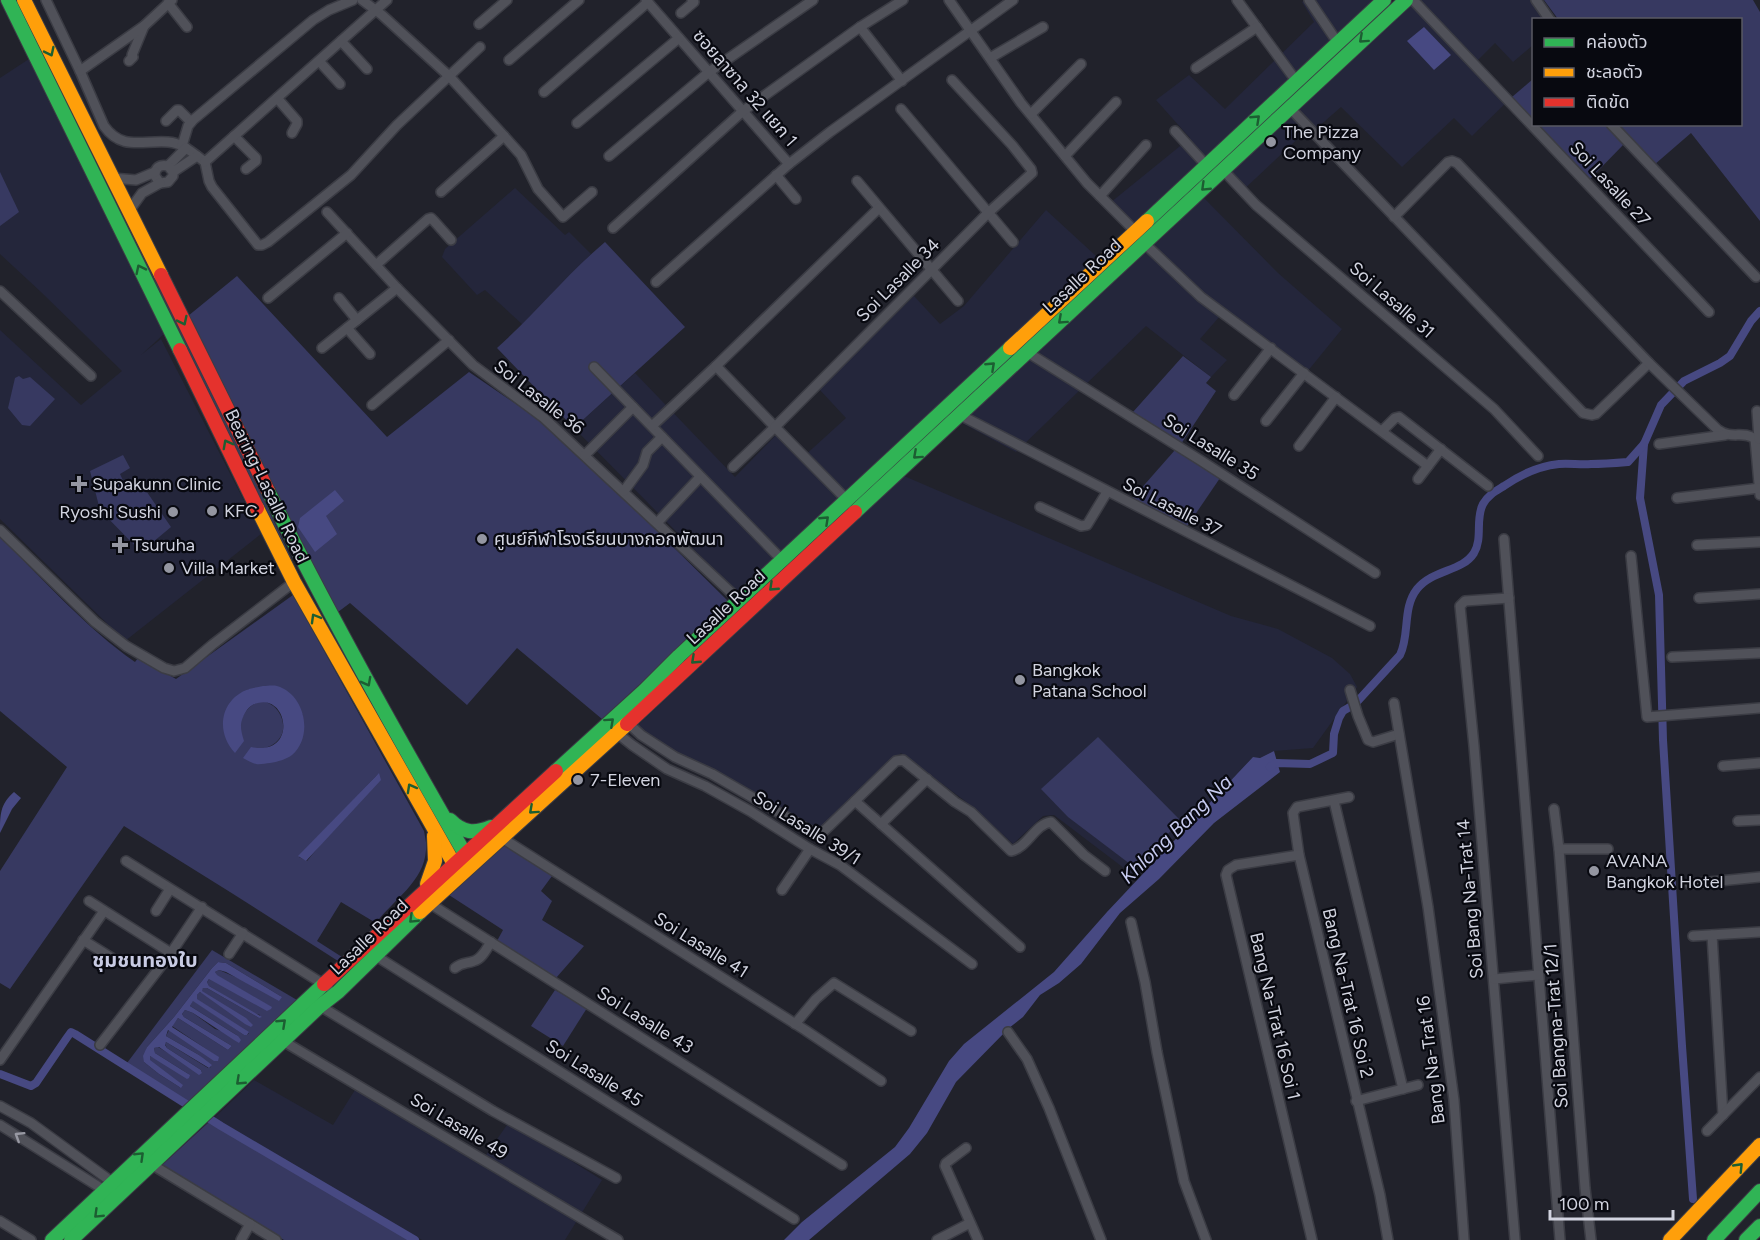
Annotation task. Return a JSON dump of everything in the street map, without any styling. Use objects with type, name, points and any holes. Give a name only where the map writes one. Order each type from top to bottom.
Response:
[{"type":"main road","name":"Bearing-Lasalle Road","points":[[8,0],[291,576],[457,869]]},
{"type":"main road","name":"Bearing-Lasalle Road","points":[[24,0],[303,563],[384,713],[468,860]]},
{"type":"main road","name":"Lasalle Road","points":[[744,605],[782,560],[1384,0]]},
{"type":"main road","name":"Lasalle Road","points":[[468,860],[505,817],[648,696],[744,605],[960,415],[1406,0]]},
{"type":"main road","points":[[59,104],[72,98]]},
{"type":"main road","points":[[1135,231],[1144,243]]},
{"type":"main road","points":[[291,576],[303,563]]},
{"type":"main road","name":"Lasalle Road","points":[[52,1240],[414,900],[502,838],[622,728],[648,696]]},
{"type":"main road","points":[[435,802],[450,821],[464,832],[483,831],[505,817]]},
{"type":"main road","points":[[414,900],[426,886],[436,865],[435,842],[426,815]]},
{"type":"main road","name":"Lasalle Road","points":[[71,1240],[320,1006],[338,992],[429,903],[457,869]]},
{"type":"main road","points":[[357,953],[372,959]]},
{"type":"main road","points":[[1670,1240],[1760,1145]]},
{"type":"main road","points":[[1714,1240],[1760,1191]]},
{"type":"main road","points":[[1729,1240],[1760,1207]]},
{"type":"main road","points":[[1746,1240],[1760,1226]]},
{"type":"street","points":[[46,0],[104,126],[109,132],[126,142],[170,142],[184,147],[201,159],[212,187],[258,245],[262,245],[351,175],[390,132],[480,47]]},
{"type":"street","points":[[129,211],[138,196],[160,183],[171,180],[170,169],[184,147],[188,126],[191,122],[313,20],[353,0]]},
{"type":"street","points":[[362,0],[449,76],[521,155],[538,189],[563,217],[592,192]]},
{"type":"street","points":[[112,178],[139,180],[155,172],[159,166],[170,169],[201,159],[234,136],[387,0]]},
{"type":"street","points":[[479,24],[507,0]]},
{"type":"street","points":[[508,60],[579,0]]},
{"type":"street","points":[[609,156],[709,72],[813,0]]},
{"type":"street","points":[[613,228],[742,111],[860,27],[903,0]]},
{"type":"street","points":[[949,0],[1021,103],[1100,196],[1135,231]]},
{"type":"street","name":"ซอยลาซาล 32 แยก 1","points":[[647,1],[789,164],[1013,0]]},
{"type":"street","points":[[1238,0],[1297,82]]},
{"type":"street","points":[[1309,0],[1338,43]]},
{"type":"street","name":"Soi Lasalle 27","points":[[1413,0],[1532,125]]},
{"type":"street","points":[[1536,0],[1549,18]]},
{"type":"street","points":[[544,92],[647,1]]},
{"type":"street","points":[[681,13],[694,1]]},
{"type":"street","points":[[80,71],[144,26],[170,2],[187,27]]},
{"type":"street","points":[[129,62],[144,26]]},
{"type":"street","points":[[860,27],[902,81]]},
{"type":"street","points":[[990,58],[1043,27]]},
{"type":"street","points":[[1197,68],[1257,27]]},
{"type":"street","points":[[577,123],[679,38]]},
{"type":"street","points":[[341,41],[367,69]]},
{"type":"street","points":[[319,61],[340,84]]},
{"type":"street","points":[[1031,114],[1081,64]]},
{"type":"street","name":"Soi Lasalle 34","points":[[734,467],[988,213],[1031,174],[1032,171],[1012,145],[952,80]]},
{"type":"street","points":[[277,98],[297,121],[292,133]]},
{"type":"street","points":[[1065,156],[1116,102]]},
{"type":"street","points":[[1290,108],[1583,414],[1596,414],[1649,363]]},
{"type":"street","points":[[901,109],[1013,242]]},
{"type":"street","points":[[166,121],[179,110],[191,122]]},
{"type":"street","name":"Soi Lasalle 27","points":[[1533,126],[1709,312]]},
{"type":"street","points":[[1613,126],[1756,277]]},
{"type":"street","points":[[1175,131],[1206,165]]},
{"type":"street","points":[[234,136],[256,158],[256,161],[246,169]]},
{"type":"street","points":[[441,192],[504,136]]},
{"type":"street","points":[[1100,196],[1146,145]]},
{"type":"street","points":[[1394,217],[1448,162],[1457,163],[1649,363],[1725,435]]},
{"type":"street","points":[[656,282],[789,164]]},
{"type":"street","name":"Soi Lasalle 31","points":[[1223,170],[1256,204],[1494,409],[1538,456]]},
{"type":"street","points":[[155,172],[160,183]]},
{"type":"street","points":[[776,176],[796,199]]},
{"type":"street","points":[[131,180],[138,196]]},
{"type":"street","points":[[857,181],[958,301]]},
{"type":"street","points":[[652,426],[879,208]]},
{"type":"street","name":"Soi Lasalle 36","points":[[327,212],[480,371],[544,418],[744,605]]},
{"type":"street","points":[[376,265],[428,219],[431,218],[450,240]]},
{"type":"street","points":[[268,298],[347,233]]},
{"type":"street","points":[[1144,243],[1195,292],[1428,466]]},
{"type":"street","points":[[322,348],[398,288]]},
{"type":"street","points":[[0,291],[91,376]]},
{"type":"street","points":[[339,298],[357,320]]},
{"type":"street","points":[[346,328],[370,354]]},
{"type":"street","points":[[372,405],[448,340]]},
{"type":"street","points":[[1234,395],[1271,348]]},
{"type":"street","name":"Soi Lasalle 35","points":[[1027,352],[1375,573]]},
{"type":"street","points":[[716,366],[847,500]]},
{"type":"street","points":[[594,367],[782,560]]},
{"type":"street","points":[[1266,422],[1304,373]]},
{"type":"street","points":[[1299,446],[1336,397]]},
{"type":"street","points":[[585,455],[633,407]]},
{"type":"street","points":[[1757,411],[1760,495]]},
{"type":"street","name":"Soi Lasalle 37","points":[[960,415],[1370,626]]},
{"type":"street","points":[[1382,431],[1399,417],[1488,486]]},
{"type":"street","points":[[1659,444],[1725,435],[1749,435],[1758,439]]},
{"type":"street","points":[[624,491],[643,465],[647,452],[662,437]]},
{"type":"street","points":[[1418,479],[1441,449]]},
{"type":"street","points":[[657,523],[700,477]]},
{"type":"street","points":[[1677,498],[1760,488]]},
{"type":"street","points":[[1040,507],[1084,526],[1087,525],[1107,492]]},
{"type":"street","points":[[0,530],[95,622],[126,646],[164,668],[174,670],[185,668],[291,576]]},
{"type":"street","points":[[1504,539],[1560,1240]]},
{"type":"street","points":[[1697,545],[1760,542]]},
{"type":"street","points":[[1631,556],[1647,717],[1760,708]]},
{"type":"street","points":[[1699,598],[1760,594]]},
{"type":"street","name":"Soi Bang Na-Trat 14","points":[[1509,598],[1465,601],[1460,606],[1515,1240]]},
{"type":"street","points":[[1672,657],[1760,653]]},
{"type":"street","points":[[1350,690],[1367,738],[1372,742],[1399,734]]},
{"type":"street","name":"Bang Na-Trat 16","points":[[1394,703],[1428,907],[1454,1100],[1464,1240]]},
{"type":"street","points":[[622,728],[641,735],[675,757],[712,774],[816,834],[824,832],[896,760],[903,760],[971,812],[1011,850],[1019,848],[1044,824],[1051,822],[1084,855],[1105,871]]},
{"type":"street","name":"Soi Lasalle 39/1","points":[[622,728],[632,746],[667,769],[705,786],[840,865],[972,964]]},
{"type":"street","points":[[1722,766],[1760,763]]},
{"type":"street","points":[[881,824],[927,779]]},
{"type":"street","name":"Bang Na-Trat 16 Soi 2","points":[[1349,797],[1297,807],[1293,813],[1299,855],[1380,1195],[1388,1240]]},
{"type":"street","points":[[855,801],[1020,947]]},
{"type":"street","points":[[1334,801],[1403,1089]]},
{"type":"street","name":"Soi Bangna-Trat 12/1","points":[[1554,809],[1591,1240]]},
{"type":"street","points":[[1738,821],[1760,820]]},
{"type":"street","name":"Soi Lasalle 41","points":[[502,838],[795,1024],[881,1082]]},
{"type":"street","points":[[782,890],[810,849]]},
{"type":"street","points":[[1559,849],[1608,849]]},
{"type":"street","name":"Bang Na-Trat 16 Soi 1","points":[[1299,855],[1236,865],[1228,870],[1226,875],[1312,1240]]},
{"type":"street","points":[[126,861],[338,992]]},
{"type":"street","points":[[1689,884],[1760,876]]},
{"type":"street","points":[[156,911],[170,889]]},
{"type":"street","points":[[89,901],[171,953]]},
{"type":"street","name":"Soi Lasalle 43","points":[[429,903],[842,1165]]},
{"type":"street","points":[[100,1045],[171,953],[202,908]]},
{"type":"street","points":[[0,1060],[104,911]]},
{"type":"street","points":[[1131,922],[1184,1181],[1206,1240]]},
{"type":"street","points":[[1694,936],[1760,932]]},
{"type":"street","points":[[229,954],[243,933]]},
{"type":"street","points":[[1712,935],[1722,1115]]},
{"type":"street","points":[[83,940],[112,958]]},
{"type":"street","points":[[455,968],[463,962],[474,961],[480,957],[491,942]]},
{"type":"street","name":"Soi Lasalle 45","points":[[372,959],[794,1219]]},
{"type":"street","points":[[1494,979],[1538,975]]},
{"type":"street","points":[[795,1024],[816,999],[834,983],[911,1032]]},
{"type":"street","points":[[320,1006],[493,1110],[615,1178]]},
{"type":"street","points":[[1008,1032],[1027,1059],[1049,1108],[1101,1240]]},
{"type":"street","name":"Soi Lasalle 49","points":[[283,1041],[618,1240]]},
{"type":"street","points":[[1707,1131],[1760,1077]]},
{"type":"street","points":[[1356,1101],[1418,1085]]},
{"type":"street","points":[[0,1106],[32,1123],[56,1140],[108,1186]]},
{"type":"street","points":[[0,1125],[47,1154],[108,1186]]},
{"type":"street","points":[[47,1154],[56,1140]]},
{"type":"street","points":[[966,1148],[945,1166],[978,1240]]},
{"type":"street","points":[[151,1164],[276,1240]]},
{"type":"street","points":[[0,1221],[31,1240]]},
{"type":"street","points":[[937,1240],[970,1223]]},
{"type":"street","points":[[241,1240],[250,1224]]},
{"type":"shaded area","points":[[1305,0],[1375,0],[1127,230],[1105,207],[1190,138],[1156,100],[1189,75],[1225,109],[1314,22],[1302,2]]},
{"type":"shaded area","points":[[1414,0],[1531,0],[1544,18],[1532,18],[1532,46],[1513,62],[1495,43],[1477,61],[1512,97],[1472,136],[1454,118],[1402,167],[1341,107],[1308,136],[1305,132],[1240,193],[1223,176]]},
{"type":"shaded area","points":[[1544,0],[1753,0],[1760,12],[1760,221],[1691,133],[1654,165],[1617,126],[1742,126],[1742,18],[1557,18]]},
{"type":"shaded area","points":[[1424,27],[1451,55],[1434,70],[1407,41]]},
{"type":"shaded area","points":[[29,59],[165,333],[141,355],[161,339],[261,534],[125,641],[0,519],[0,330],[81,405],[122,371],[0,254],[0,78]]},
{"type":"shaded area","points":[[1532,80],[1532,118],[1512,97]]},
{"type":"shaded area","points":[[73,114],[212,392],[292,560],[290,561],[115,209],[106,183]]},
{"type":"shaded area","points":[[1539,126],[1607,126],[1624,144],[1590,179]]},
{"type":"shaded area","points":[[0,172],[19,212],[0,226]]},
{"type":"shaded area","points":[[515,188],[565,235],[569,232],[591,254],[523,325],[485,290],[477,295],[442,257],[445,249]]},
{"type":"shaded area","points":[[1204,198],[1278,273],[1342,329],[1307,372],[1267,340],[1195,289],[1152,247]]},
{"type":"shaded area","points":[[1046,210],[1096,256],[1072,282],[737,593],[574,428],[635,373],[735,477],[776,435],[802,458],[846,418],[819,389],[914,296],[940,324],[964,306]]},
{"type":"shaded area","points":[[605,242],[685,327],[574,428],[497,348]]},
{"type":"shaded area","points":[[1147,251],[1220,316],[1200,339],[1227,360],[1211,377],[1146,326],[1016,452],[962,423],[1100,292]]},
{"type":"shaded area","name":"ศูนย์กีฬาโรงเรียนบางกอกพัฒนา","points":[[237,276],[387,437],[469,372],[541,421],[582,457],[729,602],[602,719],[517,648],[467,705],[350,603],[338,612],[310,562],[188,316]]},
{"type":"shaded area","points":[[1183,356],[1211,377],[1206,383],[1216,391],[1181,444],[1133,412]]},
{"type":"shaded area","points":[[19,376],[23,379],[30,377],[55,399],[30,426],[22,425],[8,408],[15,378]]},
{"type":"shaded area","points":[[1175,450],[1220,478],[1186,528],[1131,500]]},
{"type":"shaded area","points":[[123,455],[130,468],[120,474],[127,489],[140,482],[171,527],[141,552],[100,510],[90,471]]},
{"type":"shaded area","name":"Bangkok Patana School","points":[[904,476],[1231,616],[1278,629],[1332,658],[1350,674],[1357,687],[1313,748],[1274,751],[1260,758],[1253,757],[1193,821],[1133,875],[1054,815],[1043,816],[1013,844],[969,804],[901,753],[819,832],[676,755],[636,727]]},
{"type":"shaded area","points":[[335,490],[344,501],[326,516],[337,534],[315,552],[298,527],[300,518]]},
{"type":"shaded area","points":[[0,537],[82,619],[117,649],[135,662],[138,658],[176,679],[293,595],[424,831],[426,845],[420,872],[407,890],[376,923],[341,902],[317,941],[342,957],[338,961],[124,826],[10,989],[0,983],[0,871],[67,767],[0,711]],"holes":[[[248,689],[303,715],[257,764],[262,749],[276,742],[283,732],[282,721],[277,710],[269,704],[259,702],[248,709],[239,725]],[[379,773],[307,861],[299,857],[299,856]]]},
{"type":"shaded area","points":[[277,686],[287,690],[294,697],[300,706],[304,727],[299,747],[292,755],[279,761],[258,764],[243,758],[251,747],[266,748],[276,743],[282,735],[282,716],[276,708],[268,703],[258,703],[248,709],[241,725],[244,741],[235,753],[225,736],[223,726],[227,708],[232,700],[249,689]]},
{"type":"shaded area","points":[[1098,737],[1181,821],[1134,867],[1068,817],[1041,789]]},
{"type":"shaded area","points":[[1274,751],[1280,772],[1214,823],[1159,879],[1120,913],[1081,964],[1059,983],[1040,995],[1023,1017],[1009,1028],[956,1082],[927,1133],[910,1154],[809,1240],[784,1240],[802,1222],[895,1147],[949,1061],[964,1044],[1054,972],[1107,912],[1253,757],[1260,758]]},
{"type":"shaded area","points":[[379,773],[381,780],[306,861],[298,856]]},
{"type":"shaded area","points":[[14,792],[21,798],[12,809],[0,833],[2,810]]},
{"type":"shaded area","points":[[505,845],[552,876],[541,891],[552,901],[542,920],[584,946],[556,978],[497,941],[503,930],[449,895]]},
{"type":"shaded area","points":[[212,950],[297,1000],[189,1102],[127,1063]],"holes":[[[218,962],[226,963],[282,997],[219,970],[215,972],[216,975],[271,1007],[210,978],[207,982],[209,986],[251,1012],[260,1015],[259,1018],[207,988],[203,988],[201,991],[252,1023],[200,992],[196,999],[249,1033],[244,1035],[193,1000],[190,1006],[238,1036],[215,1029],[185,1010],[182,1014],[184,1017],[232,1046],[228,1050],[178,1018],[172,1026],[218,1057],[169,1030],[166,1036],[199,1055],[211,1067],[208,1068],[166,1042],[167,1048],[201,1070],[202,1073],[158,1047],[154,1048],[155,1053],[190,1075],[150,1056],[149,1060],[181,1088],[144,1062],[147,1047],[212,968]]]},
{"type":"shaded area","points":[[218,962],[226,963],[282,997],[279,1001],[226,972],[219,970],[215,972],[272,1007],[267,1011],[209,979],[207,982],[209,986],[262,1017],[259,1018],[207,988],[203,988],[202,991],[246,1018],[253,1025],[251,1027],[245,1024],[200,992],[197,999],[249,1032],[244,1035],[193,1001],[190,1006],[241,1040],[239,1043],[185,1010],[182,1014],[184,1017],[232,1046],[228,1050],[178,1018],[172,1027],[219,1057],[218,1061],[214,1061],[168,1030],[166,1036],[212,1065],[209,1068],[166,1042],[167,1048],[201,1070],[202,1073],[199,1075],[159,1047],[154,1048],[155,1053],[190,1075],[187,1079],[150,1056],[150,1060],[183,1085],[181,1088],[144,1062],[143,1056],[147,1047]]},
{"type":"shaded area","points":[[555,990],[587,1008],[563,1046],[531,1026]]},
{"type":"shaded area","points":[[254,1080],[333,1125],[360,1082],[486,1155],[509,1122],[602,1180],[565,1240],[422,1240],[212,1120]]},
{"type":"shaded area","points":[[209,1122],[410,1240],[284,1240],[161,1166]]},
{"type":"waterway","name":"Khlong Bang Na","points":[[1270,767],[1276,763],[1310,764],[1333,753],[1334,734],[1343,711],[1355,704],[1400,655],[1412,596],[1424,582],[1462,564],[1474,553],[1478,541],[1479,516],[1485,501],[1490,496],[1517,478],[1552,465],[1628,462],[1644,444],[1661,405],[1684,381],[1730,356],[1751,321],[1760,311]]},
{"type":"waterway","points":[[1644,444],[1640,498],[1659,595],[1663,740],[1693,1199]]},
{"type":"waterway","points":[[0,1074],[31,1086],[36,1083],[71,1032],[221,1126],[415,1240]]},
{"type":"traffic: fast","points":[[8,0],[180,350]]},
{"type":"traffic: fast","points":[[1147,221],[1384,0]]},
{"type":"traffic: fast","points":[[855,512],[1406,0]]},
{"type":"traffic: fast","points":[[556,771],[1010,348]]},
{"type":"traffic: fast","points":[[268,491],[340,631],[469,861]]},
{"type":"traffic: fast","points":[[450,820],[460,828],[469,831],[491,827]]},
{"type":"traffic: fast","points":[[71,1240],[320,1006],[338,992],[420,912]]},
{"type":"traffic: fast","points":[[52,1240],[324,984]]},
{"type":"traffic: fast","points":[[1714,1240],[1760,1191]]},
{"type":"traffic: fast","points":[[1746,1240],[1760,1226]]},
{"type":"traffic: slow","points":[[24,0],[161,275]]},
{"type":"traffic: slow","points":[[1010,348],[1147,221]]},
{"type":"traffic: slow","points":[[257,508],[294,582],[458,871]]},
{"type":"traffic: slow","points":[[420,912],[627,724]]},
{"type":"traffic: slow","points":[[427,884],[435,861],[434,836]]},
{"type":"traffic: slow","points":[[1670,1240],[1760,1145]]},
{"type":"traffic: jam","points":[[161,275],[268,491]]},
{"type":"traffic: jam","points":[[180,350],[257,508]]},
{"type":"traffic: jam","points":[[627,724],[855,512]]},
{"type":"traffic: jam","points":[[324,984],[556,771]]},
{"type":"place","name":"The Pizza Company","points":[[1271,142]]},
{"type":"place","name":"Supakunn Clinic","points":[[79,484]]},
{"type":"place","name":"KFC","points":[[212,511]]},
{"type":"place","name":"Ryoshi Sushi","points":[[173,512]]},
{"type":"place","name":"ศูนย์กีฬาโรงเรียนบางกอกพัฒนา","points":[[482,539]]},
{"type":"place","name":"Tsuruha","points":[[120,545]]},
{"type":"place","name":"Villa Market","points":[[169,568]]},
{"type":"place","name":"Bangkok Patana School","points":[[1020,680]]},
{"type":"place","name":"7-Eleven","points":[[578,780]]},
{"type":"place","name":"AVANA Bangkok Hotel","points":[[1594,871]]},
{"type":"district","name":"ชุมชนทองใบ","points":[[145,960]]}]
